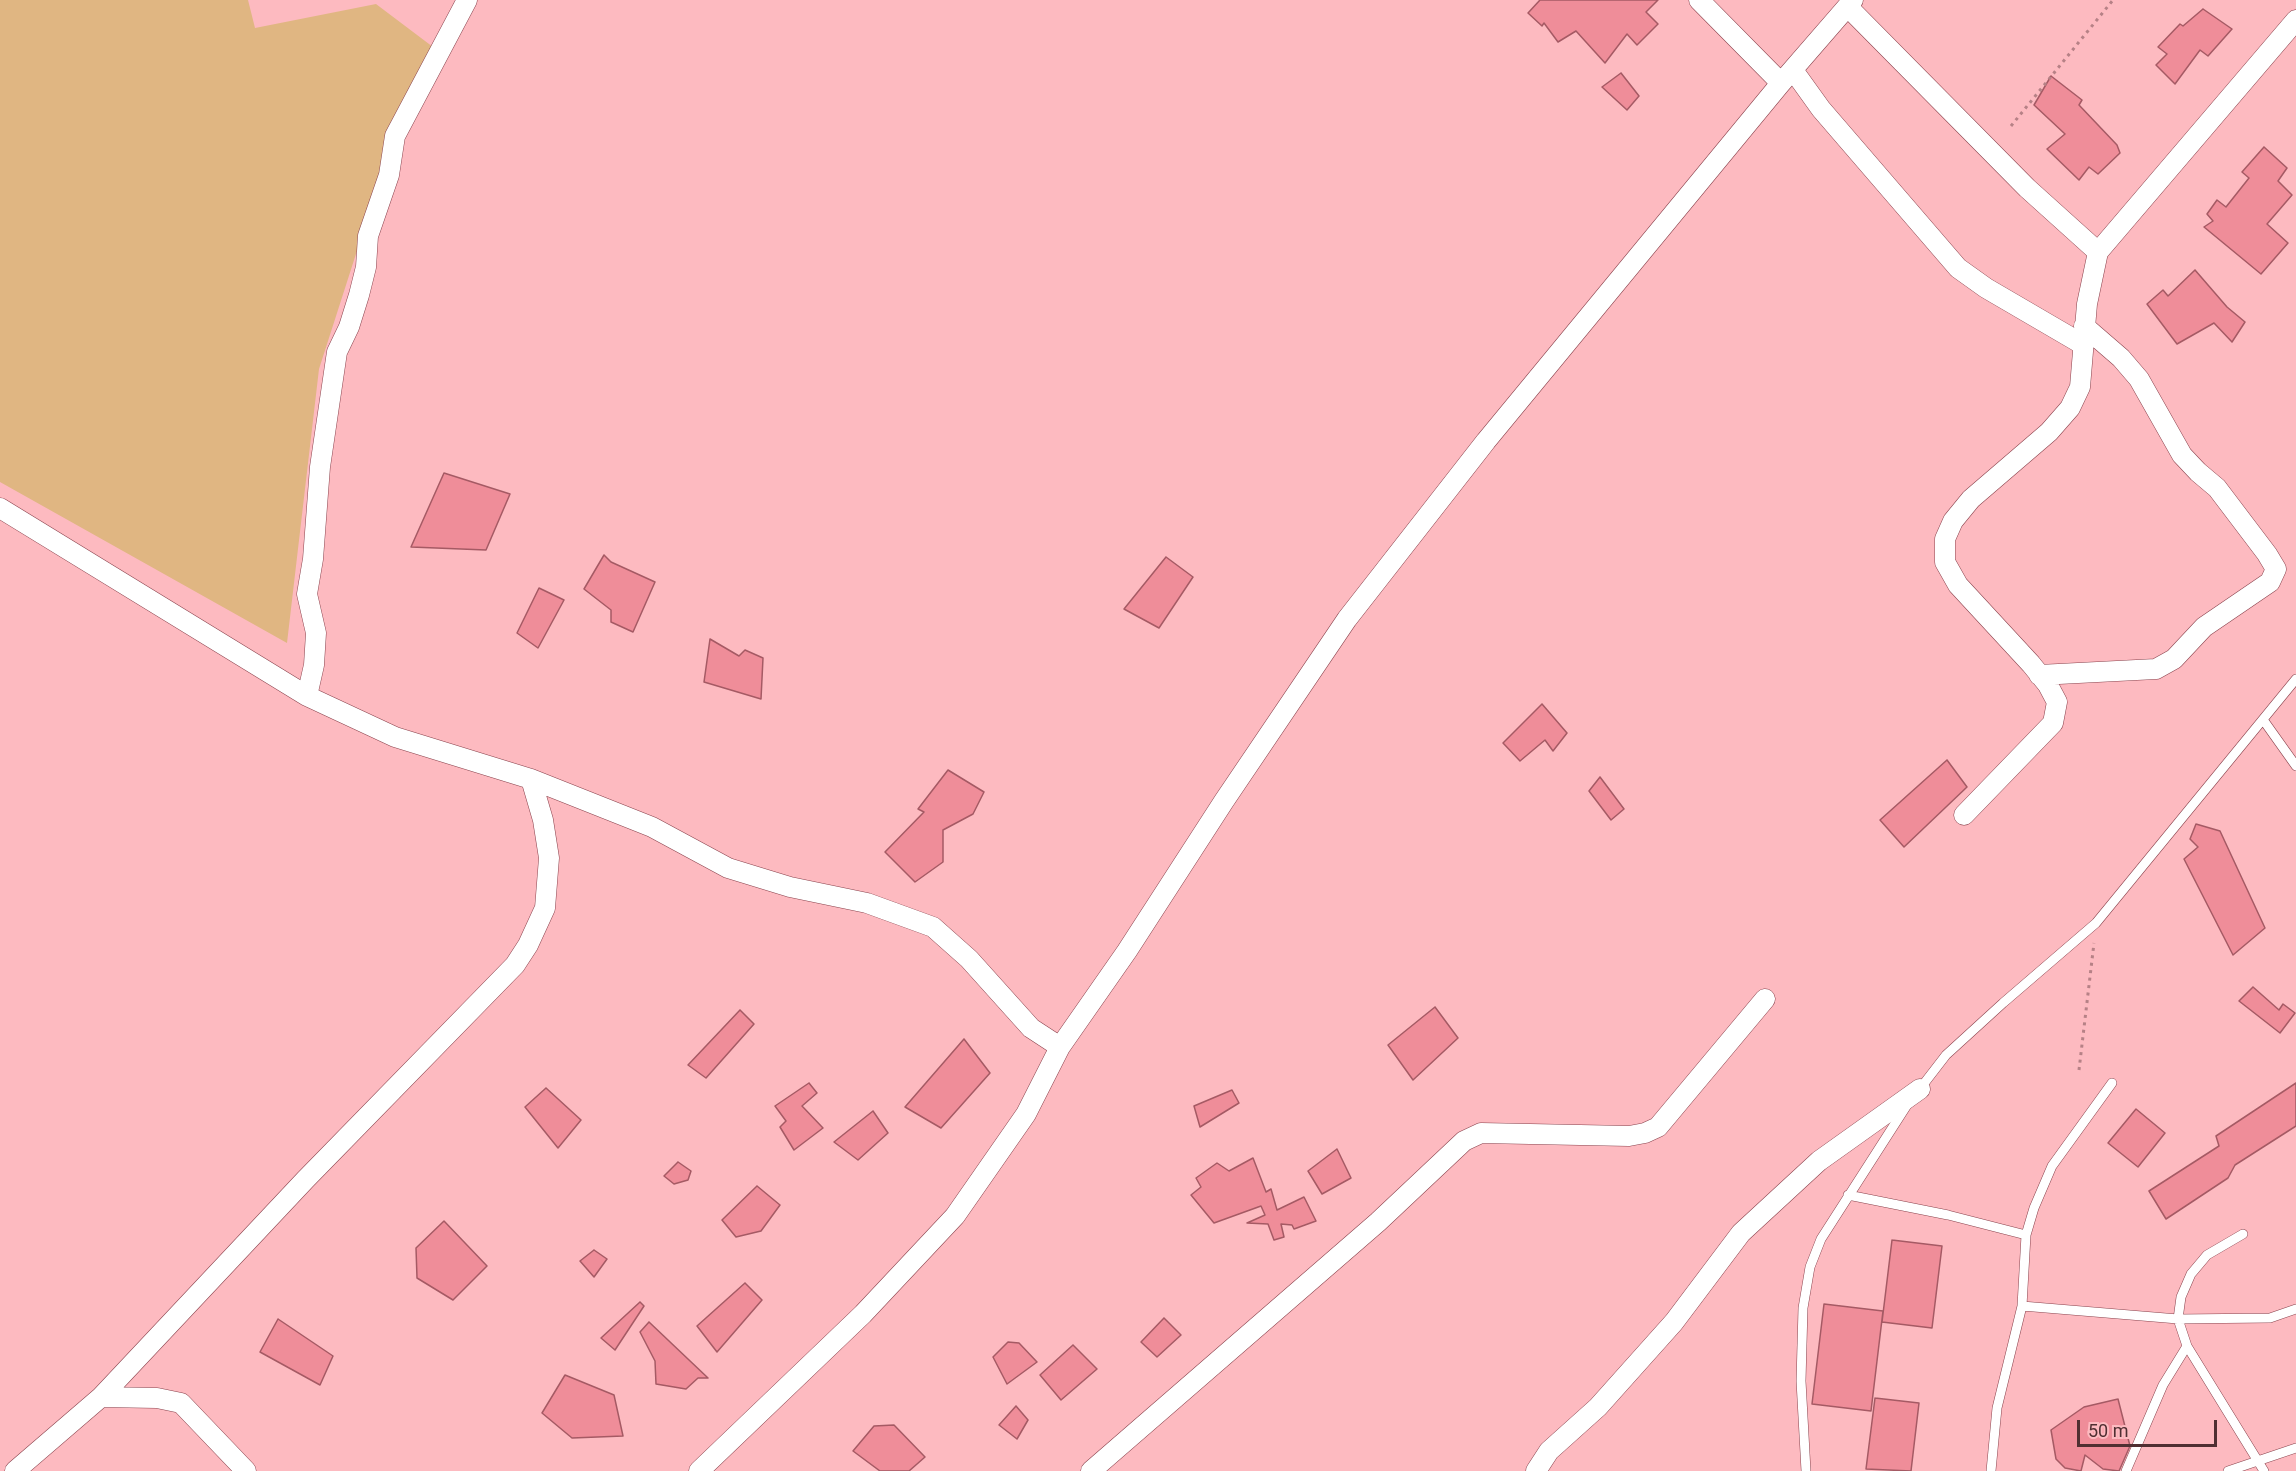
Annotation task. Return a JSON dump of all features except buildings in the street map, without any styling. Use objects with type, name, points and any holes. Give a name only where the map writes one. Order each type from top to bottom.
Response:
[{"type":"street","points":[[307,696],[314,665],[316,633],[307,594],[313,559],[320,467],[337,352],[349,327],[359,295],[366,267],[368,236],[389,176],[395,136],[467,0]]},
{"type":"street","points":[[1699,0],[1787,76],[1958,268],[1986,288],[2083,335],[2121,358],[2139,379],[2182,454],[2217,488],[2267,554],[2276,570],[2270,582],[2204,627],[2174,659],[2156,669],[2039,675]]},
{"type":"street","points":[[699,1471],[863,1314],[955,1216],[1026,1114],[1060,1047],[1133,942],[1230,791],[1347,619],[1486,441],[1787,76],[1851,3],[2027,188],[2098,252]]},
{"type":"street","points":[[1964,814],[2053,723],[2057,702],[2039,675],[1958,585],[1945,562],[1945,539],[1953,521],[1971,499],[2049,432],[2070,408],[2080,387],[2083,335],[2098,252],[2296,20]]},
{"type":"street","points":[[0,508],[307,696],[395,737],[531,779],[652,827],[728,868],[790,886],[867,903],[933,927],[969,959],[1031,1028],[1060,1047]]},
{"type":"street","points":[[15,1471],[100,1398],[305,1180],[515,965],[528,945],[545,908],[549,858],[543,820],[531,779]]},
{"type":"street","points":[[1091,1471],[1378,1222],[1464,1141],[1482,1133],[1629,1136],[1646,1133],[1664,1120],[1765,999]]},
{"type":"street","points":[[1536,1471],[1549,1451],[1598,1407],[1674,1322],[1741,1233],[1786,1190],[1834,1150],[1920,1089]]},
{"type":"street","points":[[100,1398],[157,1398],[181,1403],[246,1471]]},
{"type":"lane","points":[[1806,1471],[1801,1381],[1803,1308],[1810,1267],[1817,1248],[1848,1195],[1920,1089],[1954,1048],[2096,923],[2264,721],[2296,679]]},
{"type":"lane","points":[[2264,721],[2296,766]]},
{"type":"lane","points":[[1991,1471],[1998,1408],[2022,1306],[2026,1235],[2034,1208],[2052,1166],[2112,1083]]},
{"type":"lane","points":[[1848,1195],[1948,1215],[2026,1235]]},
{"type":"lane","points":[[2243,1234],[2206,1255],[2191,1274],[2181,1297],[2178,1319],[2187,1346],[2264,1471]]},
{"type":"lane","points":[[2022,1306],[2178,1319],[2270,1318],[2296,1309]]},
{"type":"lane","points":[[2126,1471],[2163,1385],[2187,1346]]},
{"type":"lane","points":[[2228,1471],[2296,1448]]},
{"type":"path","points":[[2011,126],[2113,0]]},
{"type":"path","points":[[2079,1070],[2096,923]]},
{"type":"shaded area","points":[[0,0],[248,0],[255,28],[376,4],[433,47],[382,173],[319,369],[287,643],[0,482]]}]
